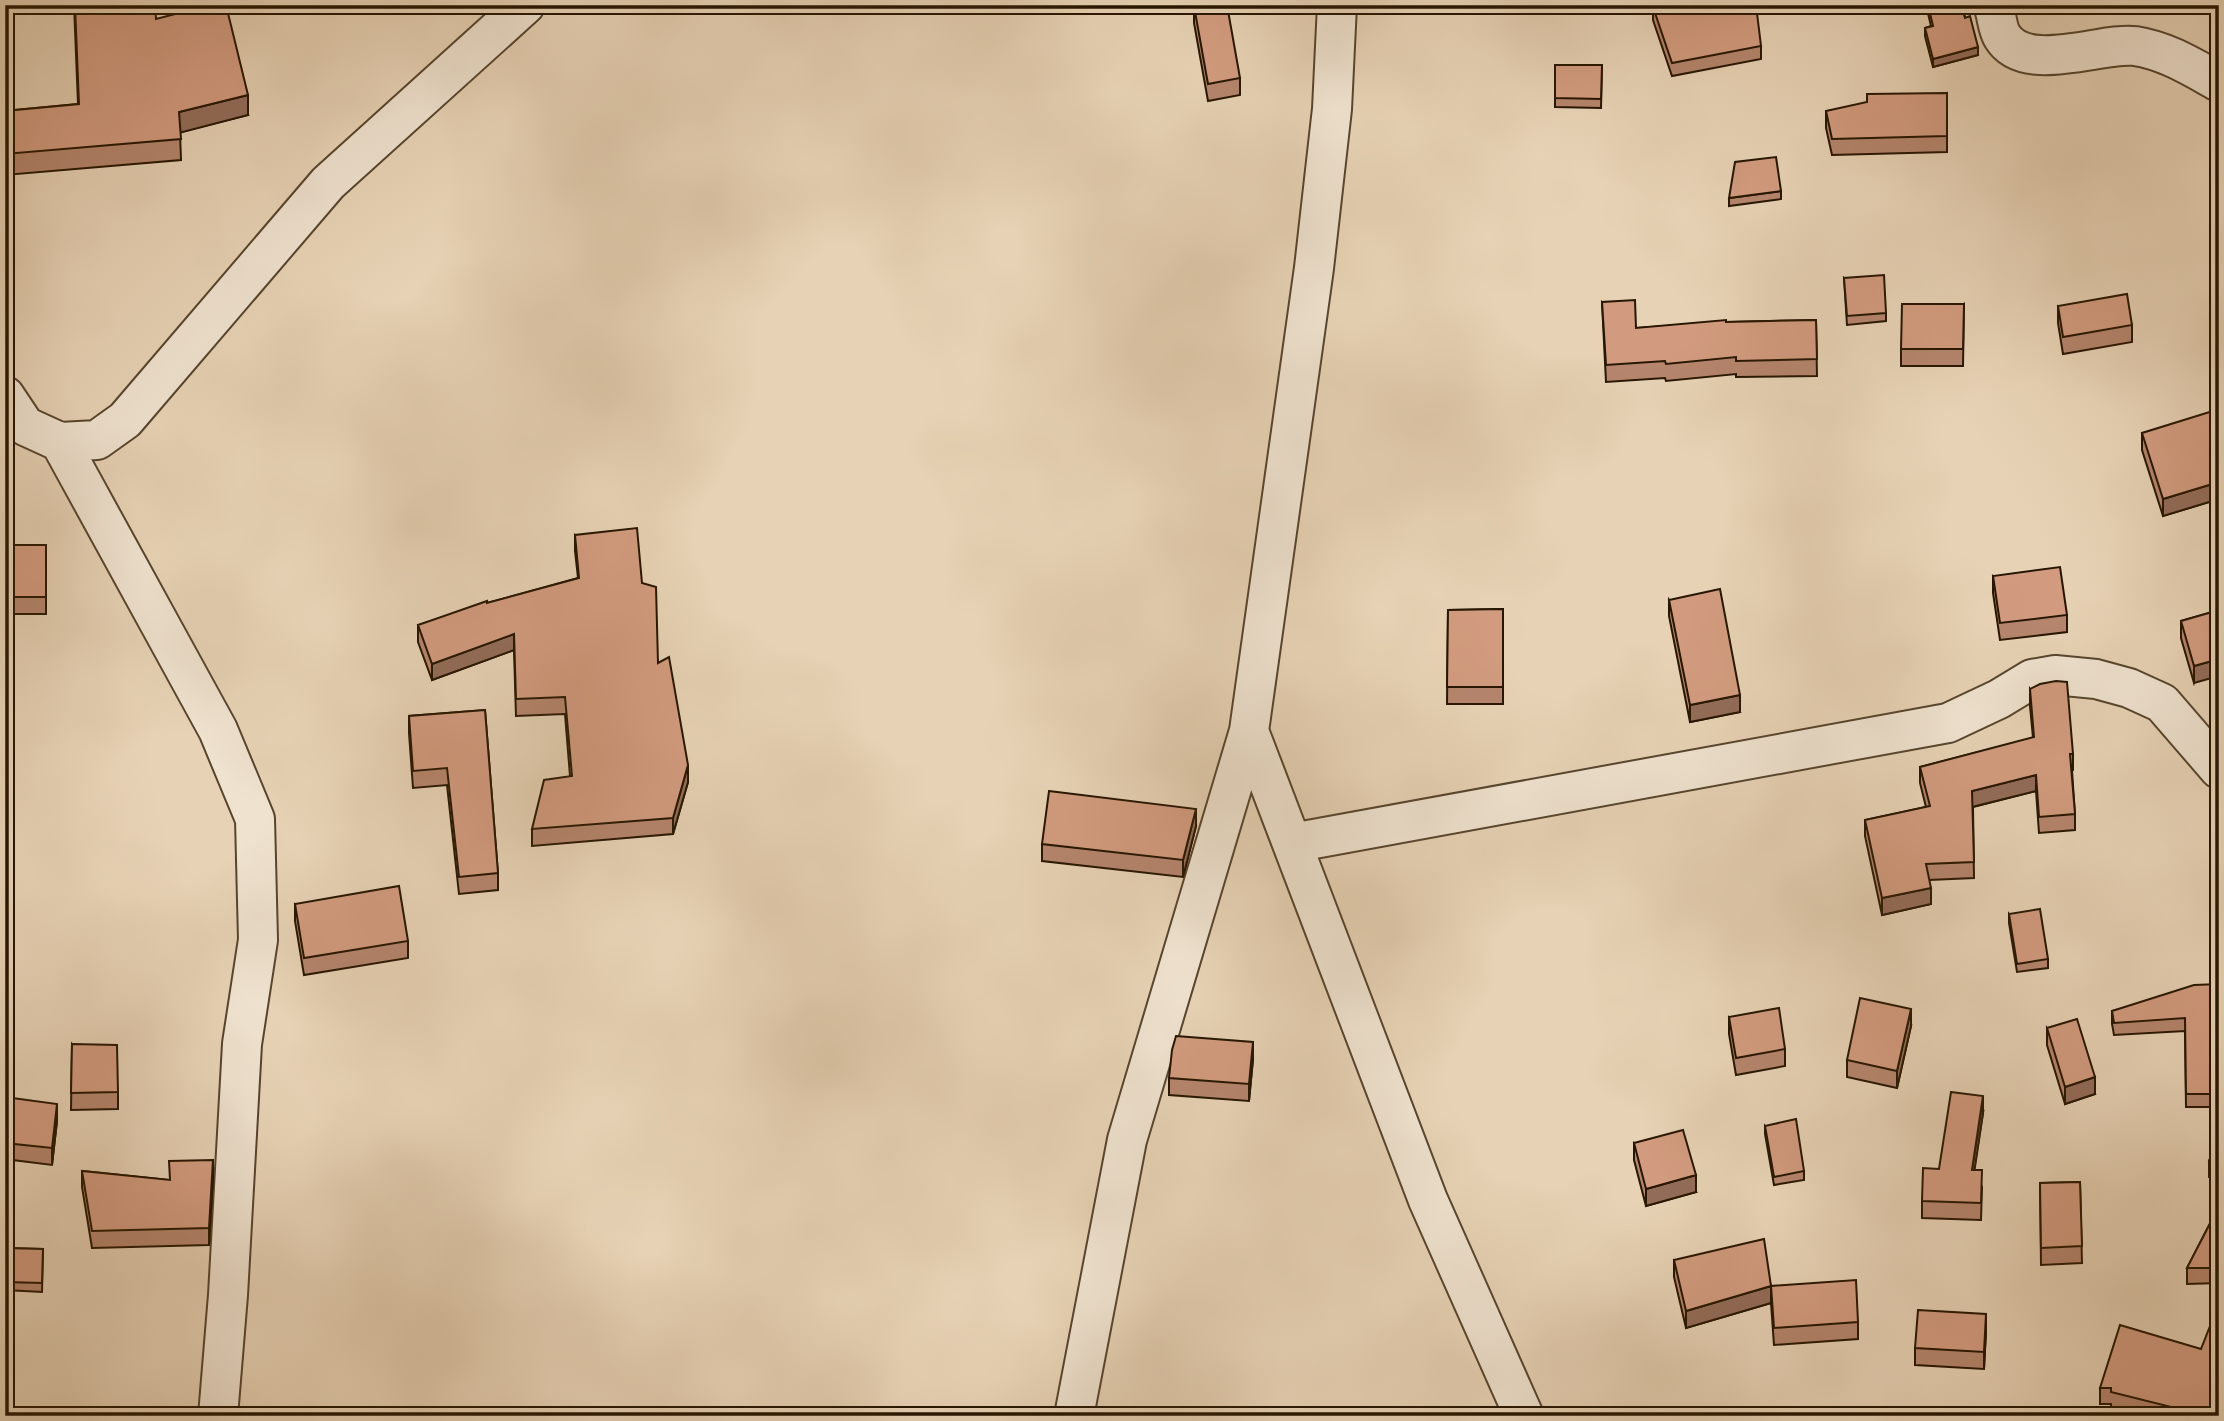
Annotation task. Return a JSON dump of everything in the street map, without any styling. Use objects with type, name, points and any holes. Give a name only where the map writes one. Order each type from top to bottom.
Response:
[{"type":"street","points":[[5,396],[25,426],[60,442],[97,440],[125,420],[328,183],[525,5]]},
{"type":"street","points":[[1074,1416],[1127,1140],[1250,731],[1314,268],[1332,109],[1337,5]]},
{"type":"street","points":[[1993,5],[2001,35],[2011,48],[2027,53],[2059,55],[2133,46],[2178,58],[2219,82]]},
{"type":"street","points":[[60,442],[218,730],[255,819],[258,940],[242,1044],[228,1295],[218,1416]]},
{"type":"street","points":[[1292,843],[1948,723],[1999,699],[2032,679],[2055,675],[2096,679],[2129,688],[2162,703],[2219,769]]},
{"type":"street","points":[[1250,731],[1428,1200],[1524,1416]]},
{"type":"building","points":[[75,5],[155,5],[156,19],[210,5],[226,5],[248,95],[179,112],[181,139],[5,154],[5,111],[79,104]]},
{"type":"building","points":[[1227,5],[1240,78],[1208,84],[1194,6]]},
{"type":"building","points":[[1756,5],[1761,46],[1672,63],[1653,7]]},
{"type":"building","points":[[1928,5],[1961,5],[1965,18],[1970,16],[1978,47],[1933,59],[1925,28],[1933,26]]},
{"type":"building","points":[[1555,65],[1602,65],[1601,99],[1555,98]]},
{"type":"building","points":[[1947,93],[1947,136],[1832,139],[1826,111],[1867,102],[1867,94]]},
{"type":"building","points":[[1776,157],[1781,191],[1729,198],[1735,162]]},
{"type":"building","points":[[1884,275],[1886,313],[1847,316],[1844,278]]},
{"type":"building","points":[[2127,294],[2132,325],[2063,337],[2058,306]]},
{"type":"building","points":[[1635,300],[1636,328],[1726,320],[1816,320],[1817,359],[1736,361],[1736,357],[1666,364],[1665,361],[1606,365],[1602,302]]},
{"type":"building","points":[[1902,304],[1964,304],[1963,349],[1901,349]]},
{"type":"building","points":[[2216,410],[2219,420],[2219,482],[2163,499],[2142,433]]},
{"type":"building","points":[[637,528],[642,583],[656,587],[658,663],[669,657],[688,765],[673,818],[532,829],[544,780],[572,776],[565,697],[516,699],[514,634],[432,664],[418,625],[487,601],[579,578],[575,535]]},
{"type":"building","points":[[5,545],[46,545],[46,597],[5,597]]},
{"type":"building","points":[[2060,567],[2067,615],[2000,623],[1993,576]]},
{"type":"building","points":[[1720,589],[1740,695],[1690,705],[1669,600]]},
{"type":"building","points":[[1503,609],[1503,687],[1447,687],[1448,610]]},
{"type":"building","points":[[2219,610],[2219,659],[2194,666],[2181,621]]},
{"type":"building","points":[[2056,681],[2067,682],[2075,814],[2039,817],[2036,775],[1972,791],[1974,862],[1926,864],[1931,888],[1882,898],[1865,820],[1930,806],[1920,767],[2034,737],[2030,689]]},
{"type":"building","points":[[485,710],[498,873],[459,877],[447,768],[413,771],[409,716]]},
{"type":"building","points":[[1049,791],[1196,809],[1183,860],[1042,844]]},
{"type":"building","points":[[399,886],[408,941],[304,958],[295,904]]},
{"type":"building","points":[[2040,909],[2048,959],[2017,964],[2009,914]]},
{"type":"building","points":[[2219,984],[2219,1094],[2186,1094],[2185,1018],[2114,1023],[2112,1011],[2194,985]]},
{"type":"building","points":[[1860,998],[1911,1009],[1897,1071],[1847,1060]]},
{"type":"building","points":[[1779,1008],[1785,1049],[1736,1058],[1729,1017]]},
{"type":"building","points":[[2077,1019],[2095,1077],[2065,1087],[2047,1028]]},
{"type":"building","points":[[1176,1036],[1253,1042],[1249,1084],[1169,1078]]},
{"type":"building","points":[[72,1044],[117,1045],[118,1092],[71,1093]]},
{"type":"building","points":[[1951,1092],[1983,1096],[1972,1170],[1982,1170],[1981,1203],[1922,1201],[1923,1168],[1939,1169]]},
{"type":"building","points":[[5,1097],[57,1104],[52,1148],[5,1143]]},
{"type":"building","points":[[1796,1119],[1804,1171],[1774,1177],[1765,1126]]},
{"type":"building","points":[[1683,1130],[1696,1175],[1646,1189],[1634,1143]]},
{"type":"building","points":[[2219,1138],[2219,1166],[2209,1161]]},
{"type":"building","points":[[213,1160],[209,1228],[92,1231],[82,1171],[170,1180],[169,1161]]},
{"type":"building","points":[[2080,1182],[2082,1246],[2041,1248],[2040,1183]]},
{"type":"building","points":[[2219,1206],[2219,1268],[2187,1268]]},
{"type":"building","points":[[1764,1239],[1771,1286],[1686,1311],[1674,1260]]},
{"type":"building","points":[[5,1248],[43,1249],[42,1283],[5,1282]]},
{"type":"building","points":[[1856,1280],[1858,1322],[1774,1328],[1771,1286]]},
{"type":"building","points":[[2219,1303],[2219,1416],[2207,1416],[2111,1392],[2111,1388],[2100,1388],[2120,1325],[2201,1349]]},
{"type":"building","points":[[1918,1310],[1986,1314],[1984,1352],[1915,1348]]}]
